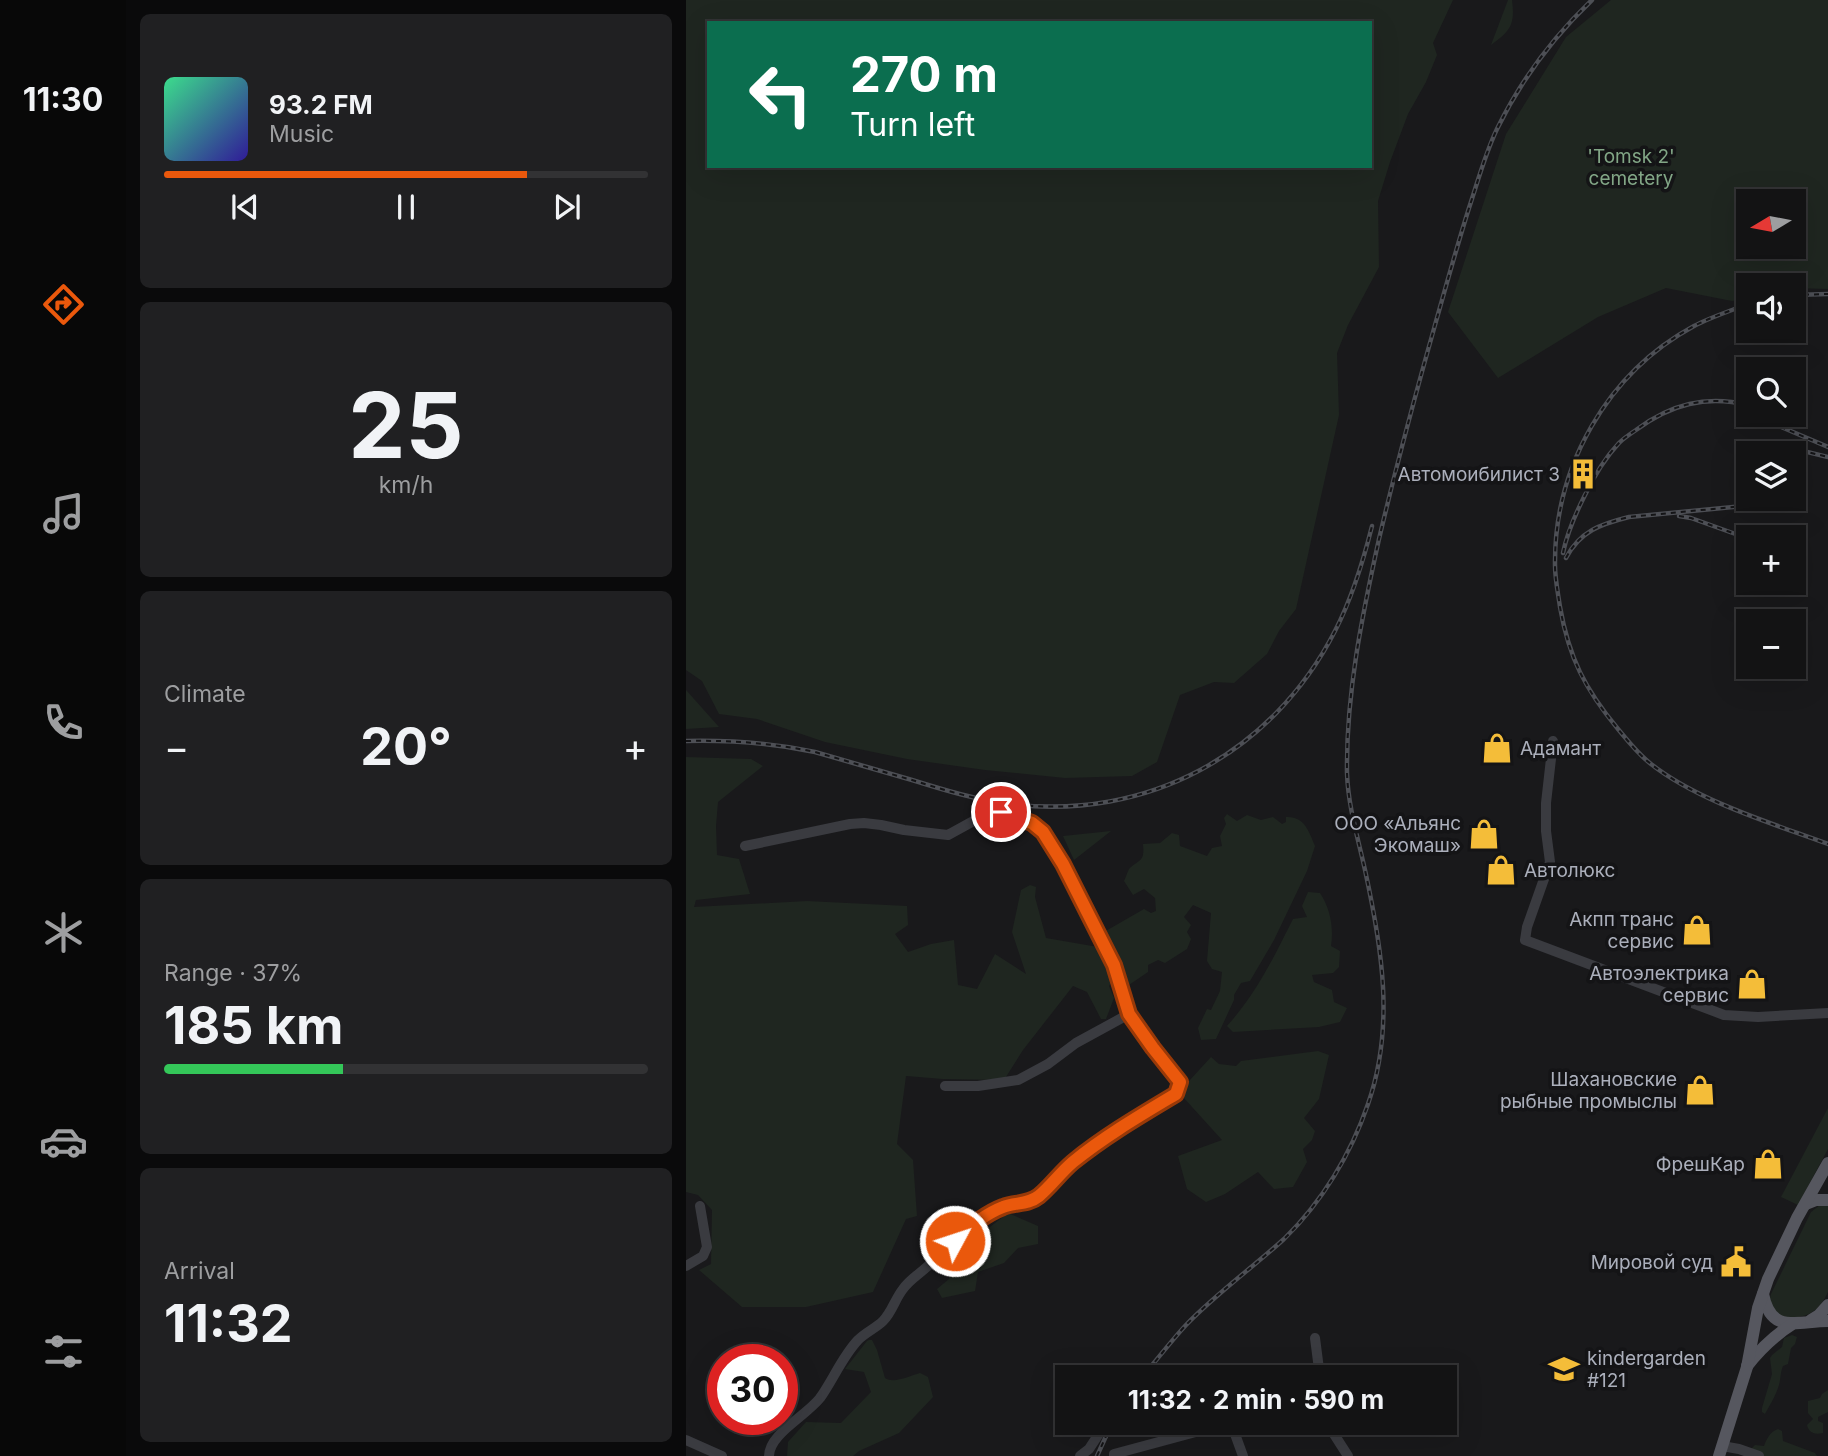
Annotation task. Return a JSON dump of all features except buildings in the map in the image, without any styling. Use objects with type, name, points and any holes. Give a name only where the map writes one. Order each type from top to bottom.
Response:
[{"type":"main road","points":[[1720,1451],[1747,1367],[1763,1294],[1783,1245],[1828,1163]]},
{"type":"main road","points":[[1806,1204],[1816,1200],[1828,1200]]},
{"type":"main road","points":[[1763,1294],[1769,1315],[1782,1322],[1828,1321]]},
{"type":"main road","points":[[1747,1367],[1762,1347],[1781,1331],[1819,1315],[1828,1305]]},
{"type":"street","points":[[1553,741],[1546,803],[1550,862],[1525,940],[1724,1014],[1758,1017],[1828,1013]]},
{"type":"street","points":[[745,846],[850,824],[881,824],[904,830],[948,835],[988,813],[1001,812],[1032,823],[1043,832],[1063,864],[1114,965],[1129,1014],[1180,1082],[1176,1094],[1074,1161],[1039,1196],[1029,1203],[1004,1206],[989,1214],[965,1231],[912,1279],[901,1291],[883,1322],[856,1342],[819,1399],[773,1441],[769,1456]]},
{"type":"street","points":[[945,1086],[978,1086],[1018,1080],[1048,1064],[1076,1043],[1129,1014]]},
{"type":"street","points":[[686,1266],[703,1256],[707,1247],[700,1206]]},
{"type":"street","points":[[1315,1338],[1318,1365]]},
{"type":"street","points":[[1080,1456],[1089,1450],[1098,1435]]},
{"type":"street","points":[[1114,1456],[1185,1435]]},
{"type":"street","points":[[1235,1435],[1243,1456]]},
{"type":"street","points":[[1335,1435],[1348,1456]]},
{"type":"street","points":[[686,1440],[722,1456]]},
{"type":"street","points":[[1720,1451],[1739,1449],[1759,1456]]},
{"type":"green space","points":[[686,0],[1453,0],[1433,43],[1437,55],[1408,114],[1378,201],[1379,267],[1348,325],[1337,353],[1339,415],[1296,609],[1279,631],[1267,654],[1234,683],[1214,682],[1180,695],[1157,762],[1132,776],[1065,778],[907,759],[825,742],[757,719],[719,714],[702,681],[686,670]]},
{"type":"green space","points":[[1508,0],[1512,0],[1512,21],[1503,35],[1491,45]]},
{"type":"green space","name":"'Tomsk 2' cemetery","points":[[1611,0],[1828,0],[1828,289],[1806,288],[1806,273],[1736,273],[1736,300],[1732,301],[1666,288],[1598,317],[1498,378],[1448,312],[1506,134],[1566,37]]},
{"type":"green space","points":[[686,690],[719,727],[686,729]]},
{"type":"green space","points":[[686,757],[751,759],[763,766],[718,802],[717,855],[739,859],[750,894],[696,900],[694,907],[807,901],[907,906],[908,925],[895,934],[908,952],[954,940],[958,985],[977,989],[995,954],[1026,974],[1012,932],[1021,890],[1030,885],[1036,887],[1035,897],[1046,938],[1098,947],[1112,965],[1113,980],[1109,986],[1114,998],[1106,1019],[1101,1019],[1087,992],[1073,986],[1023,1050],[1004,1080],[906,1076],[897,1144],[913,1160],[917,1216],[906,1219],[873,1292],[806,1307],[742,1307],[699,1270],[711,1264],[712,1210],[698,1195],[686,1192]]},
{"type":"green space","points":[[1227,814],[1237,821],[1247,815],[1261,820],[1273,817],[1282,824],[1286,822],[1286,817],[1292,817],[1302,822],[1315,846],[1307,871],[1274,940],[1250,981],[1241,983],[1216,1039],[1201,1040],[1198,1028],[1220,991],[1222,972],[1212,969],[1207,961],[1211,913],[1193,905],[1184,917],[1191,925],[1187,932],[1191,939],[1187,949],[1165,963],[1158,960],[1148,965],[1148,972],[1126,987],[1104,932],[1144,909],[1151,913],[1156,911],[1155,898],[1144,889],[1133,895],[1124,881],[1129,869],[1142,858],[1143,844],[1160,843],[1172,833],[1179,835],[1180,846],[1207,856],[1212,848],[1222,846],[1220,836]]},
{"type":"green space","points":[[1111,831],[1074,860],[1063,836]]},
{"type":"green space","points":[[1308,892],[1320,893],[1329,911],[1331,946],[1340,951],[1339,967],[1333,973],[1312,975],[1314,982],[1332,990],[1334,1002],[1347,1008],[1340,1022],[1319,1027],[1233,1032],[1227,1026],[1256,988],[1293,919],[1307,917],[1302,906]]},
{"type":"green space","points":[[1318,1051],[1329,1055],[1319,1099],[1304,1118],[1315,1131],[1312,1140],[1303,1149],[1307,1162],[1293,1187],[1274,1189],[1258,1172],[1225,1194],[1206,1202],[1187,1189],[1178,1156],[1222,1140],[1183,1097],[1189,1081],[1211,1057],[1219,1064],[1236,1066],[1241,1061]]},
{"type":"green space","points":[[1828,1108],[1828,1149],[1798,1205],[1781,1197]]},
{"type":"green space","points":[[1820,1205],[1828,1206],[1828,1292],[1814,1311],[1802,1316],[1779,1317],[1769,1301],[1771,1294],[1811,1212]]},
{"type":"green space","points":[[1008,1213],[1038,1226],[1038,1244],[1018,1248],[1004,1263],[978,1272],[975,1291],[942,1298],[937,1289],[949,1279],[959,1251]]},
{"type":"green space","points":[[1792,1335],[1797,1337],[1795,1344],[1791,1348],[1788,1364],[1783,1366],[1778,1389],[1765,1414],[1762,1408],[1772,1374],[1770,1358],[1782,1347],[1784,1338]]},
{"type":"green space","points":[[872,1340],[877,1350],[885,1378],[897,1380],[920,1373],[928,1377],[933,1397],[899,1433],[853,1456],[787,1456],[788,1442],[794,1435],[798,1435],[798,1431],[806,1422],[841,1423],[871,1392],[864,1372],[845,1369],[867,1341]]},
{"type":"green space","points":[[1828,1390],[1828,1412],[1818,1417],[1818,1421],[1823,1423],[1823,1433],[1813,1433],[1807,1425],[1813,1419],[1808,1413],[1808,1401],[1820,1398]]},
{"type":"green space","points":[[1778,1429],[1782,1431],[1783,1441],[1817,1456],[1764,1456],[1750,1450],[1755,1445],[1764,1446],[1769,1436]]},
{"type":"railway","points":[[1152,1365],[1186,1325],[1298,1225],[1323,1193],[1344,1159],[1368,1104],[1381,1046],[1383,987],[1381,958],[1351,810],[1347,773],[1352,685],[1367,597],[1385,512],[1420,378],[1460,237],[1489,148],[1506,111],[1527,76],[1551,44],[1592,0]]},
{"type":"railway","points":[[1806,295],[1828,294]]},
{"type":"railway","points":[[1736,309],[1694,326],[1663,346],[1635,369],[1612,396],[1592,426],[1564,493],[1557,529],[1557,586],[1568,642],[1580,672],[1606,714],[1642,756],[1670,777],[1713,800],[1828,844]]},
{"type":"railway","points":[[1563,553],[1577,511],[1591,483],[1619,443],[1649,421],[1676,408],[1703,402],[1736,403]]},
{"type":"railway","points":[[1781,427],[1828,447]]},
{"type":"railway","points":[[1806,452],[1828,457]]},
{"type":"railway","points":[[1566,558],[1585,535],[1609,523],[1629,517],[1736,507]]},
{"type":"railway","points":[[1679,516],[1736,534]]},
{"type":"railway","points":[[686,741],[751,743],[815,752],[961,794],[1010,804],[1061,806],[1110,801],[1156,789],[1200,770],[1241,744],[1277,712],[1309,674],[1347,606],[1372,526]]},
{"type":"railway","points":[[1097,1456],[1107,1435]]},
{"type":"place","name":"Автомоибилист 3","points":[[1583,474]]},
{"type":"place","name":"Адамант","points":[[1497,748]]},
{"type":"place","name":"ООО «Альянс Экомаш»","points":[[1484,834]]},
{"type":"place","name":"Автолюкс","points":[[1501,870]]},
{"type":"place","name":"Акпп транс сервис","points":[[1697,930]]},
{"type":"place","name":"Автоэлектрика сервис","points":[[1752,984]]},
{"type":"place","name":"Шахановские рыбные промыслы","points":[[1700,1090]]},
{"type":"place","name":"ФрешКар","points":[[1768,1164]]},
{"type":"place","name":"Мировой суд","points":[[1736,1262]]},
{"type":"place","name":"kindergarden #121","points":[[1564,1369]]},
{"type":"route","points":[[955,1241],[989,1214],[1004,1206],[1029,1203],[1039,1196],[1074,1161],[1176,1094],[1180,1082],[1129,1014],[1114,965],[1101,937],[1043,832],[1020,817],[1001,812]]}]
